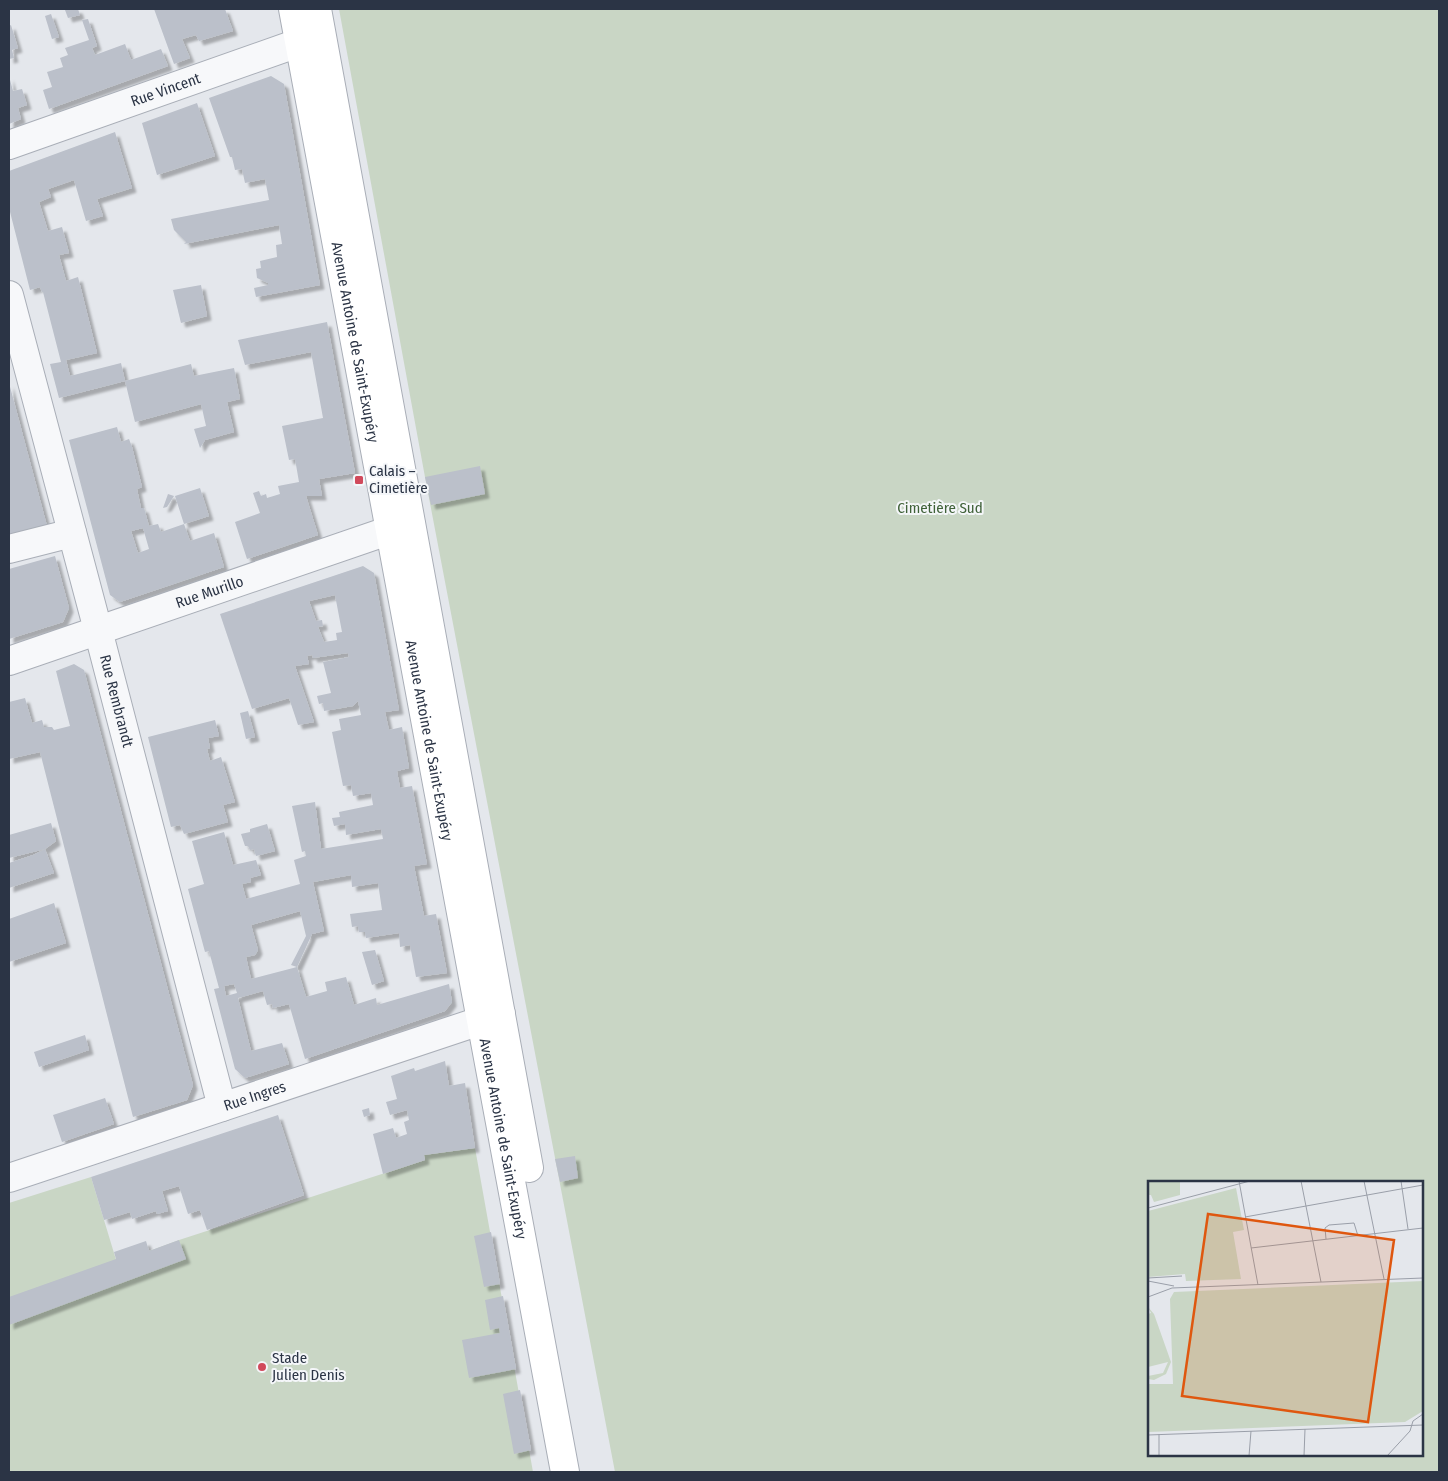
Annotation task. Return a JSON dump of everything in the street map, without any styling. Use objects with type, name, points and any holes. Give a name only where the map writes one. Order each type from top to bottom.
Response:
[{"type":"main road","name":"Avenue Antoine de Saint-Exupéry","points":[[293,9],[312,29],[401,528],[492,1017],[584,1472]]},
{"type":"main road","name":"Avenue Antoine de Saint-Exupéry","points":[[492,1017],[565,1472]]},
{"type":"street","name":"Rue Vincent","points":[[9,144],[312,29]]},
{"type":"street","name":"Rue Rembrandt","points":[[9,294],[222,1107]]},
{"type":"street","name":"Rue Murillo","points":[[9,661],[401,528]]},
{"type":"street","points":[[9,550],[72,533]]},
{"type":"street","name":"Rue Ingres","points":[[9,1178],[492,1017]]},
{"type":"green space","name":"Cimetière Sud","points":[[339,9],[1439,9],[1439,1472],[615,1472],[425,477]]},
{"type":"green space","name":"Stade Julien Denis","points":[[475,1148],[533,1472],[9,1472],[9,1203],[91,1177],[117,1263],[179,1240],[425,1160],[424,1155]]},
{"type":"building","points":[[78,9],[80,15],[68,18],[65,10]]},
{"type":"building","points":[[154,9],[225,9],[233,31],[199,41],[196,35],[182,39],[190,58],[174,64]]},
{"type":"building","points":[[51,14],[59,37],[52,39],[45,16]]},
{"type":"building","points":[[88,19],[97,46],[92,48],[95,55],[125,44],[131,60],[161,49],[168,66],[49,109],[43,90],[52,87],[47,72],[63,67],[60,58],[68,55],[65,48],[89,40],[82,20]]},
{"type":"building","points":[[11,25],[18,48],[12,50],[14,58],[9,59],[9,26]]},
{"type":"building","points":[[9,76],[13,91],[22,89],[27,105],[18,108],[21,119],[9,124]]},
{"type":"building","points":[[271,76],[284,84],[320,285],[256,297],[254,288],[268,285],[268,283],[257,278],[256,269],[261,268],[260,261],[277,257],[276,245],[282,244],[279,225],[184,244],[186,242],[174,230],[171,219],[269,200],[265,179],[245,183],[242,169],[235,170],[232,157],[230,157],[209,98]]},
{"type":"building","points":[[197,103],[215,156],[157,175],[142,123]]},
{"type":"building","points":[[115,132],[132,188],[97,199],[103,216],[86,221],[74,180],[48,189],[51,197],[39,202],[48,231],[62,227],[69,253],[59,255],[66,281],[78,277],[97,353],[66,360],[70,376],[121,363],[125,381],[59,398],[50,364],[61,362],[43,292],[40,287],[30,290],[9,208],[9,171]]},
{"type":"building","points":[[201,285],[207,316],[181,323],[173,290]]},
{"type":"building","points":[[327,322],[355,473],[319,479],[322,496],[306,496],[318,535],[247,559],[235,522],[260,513],[253,493],[259,491],[261,496],[266,494],[267,498],[280,494],[278,486],[299,482],[295,459],[289,460],[282,426],[323,418],[311,352],[245,365],[238,340]]},
{"type":"building","points":[[191,364],[194,376],[234,368],[240,399],[227,402],[234,432],[205,440],[200,448],[194,429],[206,426],[201,404],[135,422],[125,381]]},
{"type":"building","points":[[9,383],[47,526],[9,536]]},
{"type":"building","points":[[117,427],[121,442],[129,439],[132,447],[142,487],[137,489],[141,508],[144,508],[149,526],[158,524],[161,532],[184,524],[190,541],[214,533],[224,567],[120,602],[110,595],[69,440]],"holes":[[[143,528],[149,549],[138,553],[131,531]]]},
{"type":"building","points":[[480,466],[485,494],[431,505],[425,477]]},
{"type":"building","points":[[200,488],[209,516],[184,524],[175,496]]},
{"type":"building","points":[[168,494],[174,496],[167,507],[163,508]]},
{"type":"building","points":[[55,556],[69,608],[63,622],[9,639],[9,569]]},
{"type":"building","points":[[363,566],[374,573],[399,710],[385,712],[389,730],[402,727],[409,768],[397,771],[400,788],[412,786],[427,864],[414,866],[424,916],[436,914],[447,973],[416,977],[410,945],[400,947],[399,933],[366,938],[365,932],[359,932],[358,926],[352,927],[350,914],[382,910],[378,883],[352,887],[351,875],[313,882],[324,931],[312,934],[297,967],[306,997],[327,991],[325,982],[346,977],[354,1005],[376,998],[377,1005],[449,984],[452,1002],[445,1011],[305,1059],[289,1004],[273,1008],[272,1004],[267,1005],[263,991],[238,998],[251,1051],[282,1043],[289,1064],[245,1078],[235,1069],[214,989],[219,988],[209,951],[205,952],[188,889],[204,884],[192,841],[224,832],[233,865],[256,860],[261,875],[250,878],[251,882],[242,884],[246,899],[300,884],[294,860],[306,856],[305,851],[302,852],[292,806],[315,802],[321,849],[383,839],[381,829],[346,835],[345,824],[334,826],[332,818],[340,817],[339,812],[373,805],[371,793],[353,796],[351,785],[343,786],[332,732],[341,730],[339,719],[361,715],[358,701],[353,706],[324,711],[323,703],[319,704],[317,696],[331,693],[323,662],[349,657],[348,653],[313,658],[312,655],[307,656],[309,664],[295,666],[314,722],[298,725],[289,698],[252,709],[220,614]],"holes":[[[335,595],[342,632],[336,633],[337,640],[324,642],[318,627],[323,626],[322,620],[316,621],[309,601]],[[300,911],[306,936],[291,965],[297,967],[251,979],[246,957],[255,955],[258,950],[251,925]],[[234,984],[237,993],[226,996],[224,986]]]},
{"type":"building","points":[[74,664],[84,670],[193,1085],[187,1100],[133,1117],[40,752],[9,759],[9,702],[25,698],[32,723],[42,720],[44,727],[52,727],[54,730],[70,726],[56,671]]},
{"type":"building","points":[[248,711],[255,737],[246,739],[240,713]]},
{"type":"building","points":[[215,720],[219,736],[208,738],[210,748],[207,749],[210,761],[221,757],[235,802],[223,805],[228,822],[184,834],[180,825],[171,827],[148,737]]},
{"type":"building","points":[[51,823],[56,841],[45,849],[9,858],[9,835]]},
{"type":"building","points":[[267,824],[275,851],[256,856],[254,849],[250,850],[248,846],[245,846],[241,834]]},
{"type":"building","points":[[45,849],[54,873],[9,888],[9,863]]},
{"type":"building","points":[[54,903],[66,943],[9,962],[9,919]]},
{"type":"building","points":[[375,950],[384,981],[372,985],[362,952]]},
{"type":"building","points":[[85,1035],[89,1050],[39,1067],[34,1052]]},
{"type":"building","points":[[445,1061],[449,1086],[465,1083],[475,1148],[424,1155],[425,1160],[383,1174],[373,1134],[393,1128],[396,1138],[407,1134],[404,1122],[409,1120],[407,1110],[390,1115],[386,1102],[397,1099],[391,1076],[414,1068],[415,1071]]},
{"type":"building","points":[[105,1098],[114,1124],[62,1142],[53,1115]]},
{"type":"building","points":[[369,1108],[370,1115],[364,1117],[362,1110]]},
{"type":"building","points":[[278,1115],[304,1195],[207,1230],[200,1210],[188,1214],[179,1186],[162,1191],[168,1211],[157,1214],[156,1211],[132,1219],[130,1212],[104,1220],[91,1177]]},
{"type":"building","points":[[575,1156],[578,1178],[560,1182],[555,1159]]},
{"type":"building","points":[[491,1232],[500,1284],[484,1287],[474,1236]]},
{"type":"building","points":[[179,1240],[186,1259],[9,1325],[9,1297],[116,1259],[114,1252],[146,1241],[149,1251]]},
{"type":"building","points":[[503,1296],[516,1369],[469,1378],[462,1340],[500,1333],[499,1328],[490,1330],[485,1300]]},
{"type":"building","points":[[520,1390],[531,1450],[514,1454],[503,1394]]},
{"type":"place","name":"Calais – Cimetière","points":[[359,480]]},
{"type":"place","name":"Stade Julien Denis","points":[[262,1367]]}]
